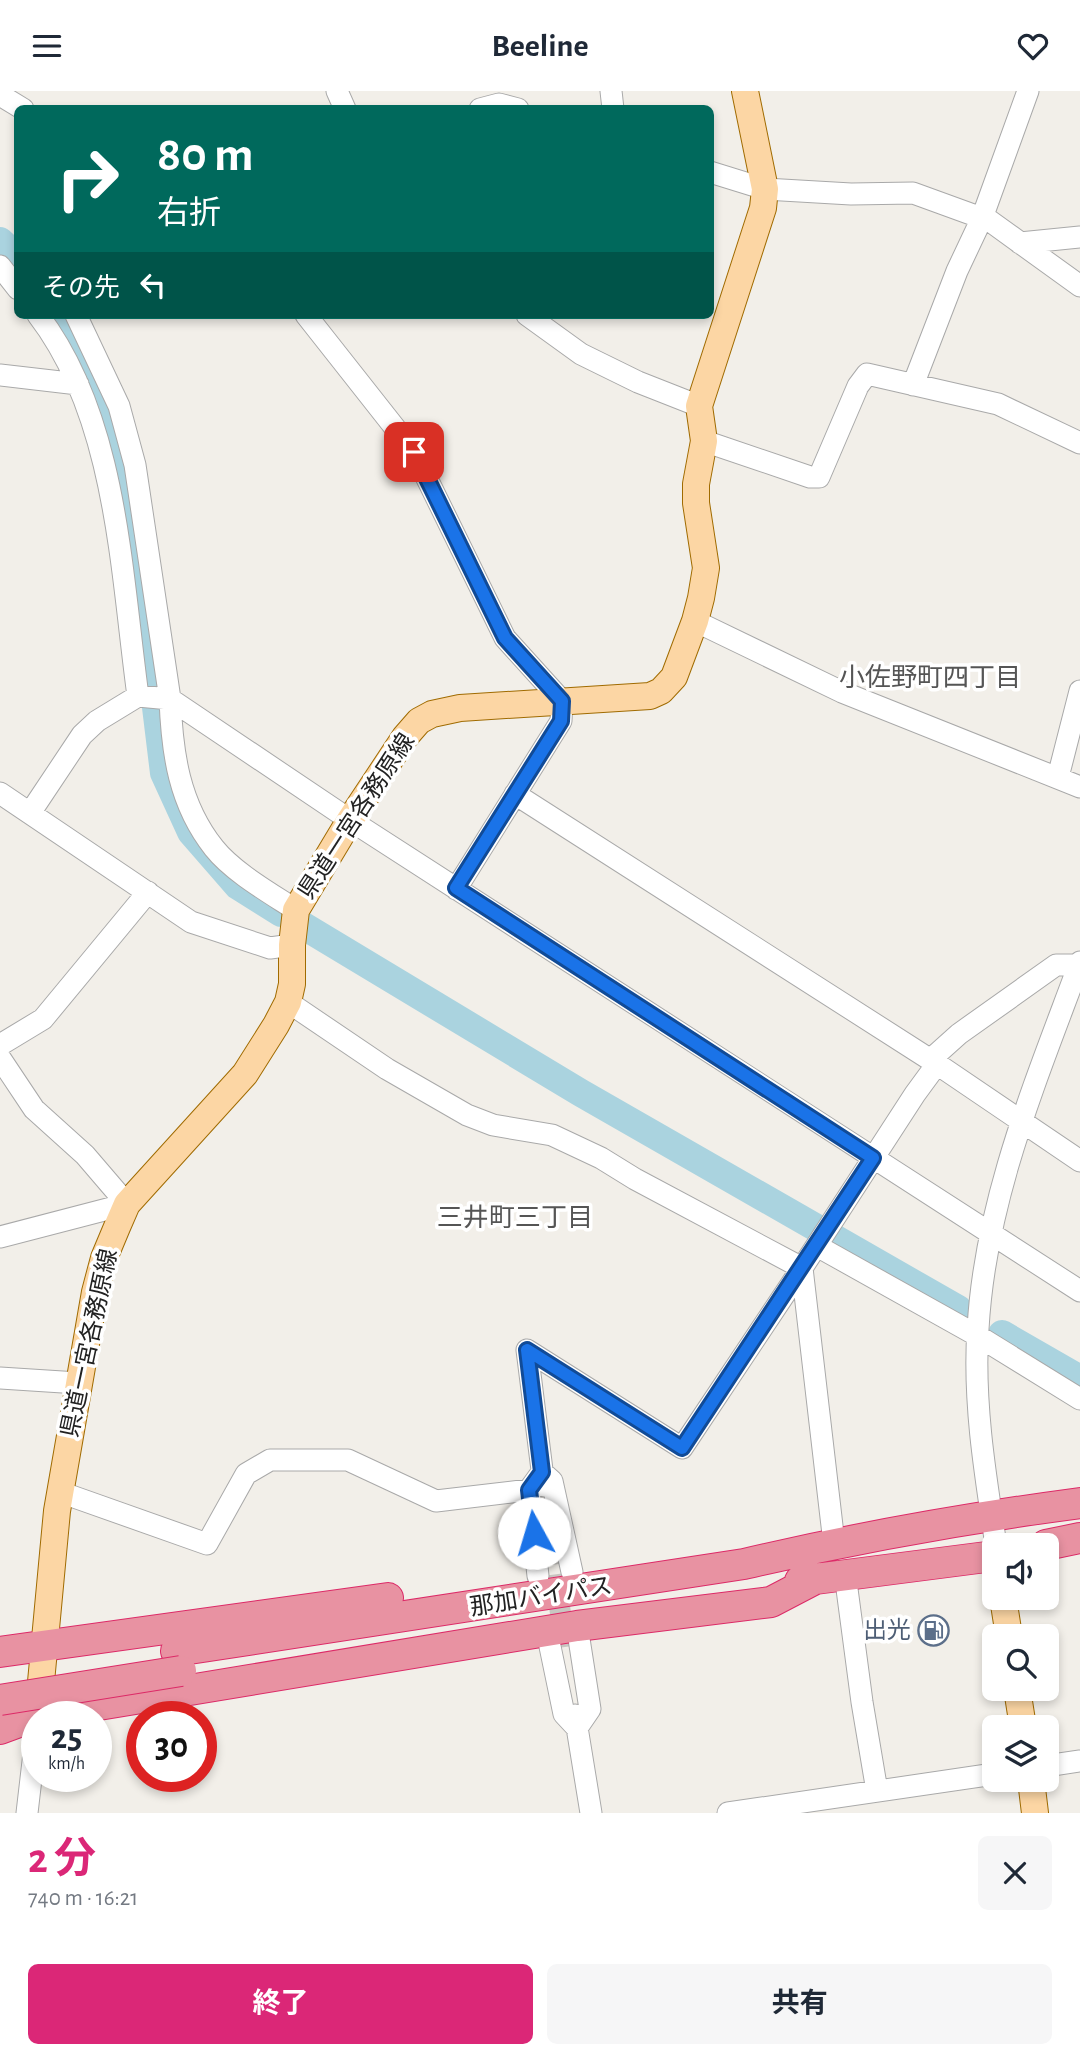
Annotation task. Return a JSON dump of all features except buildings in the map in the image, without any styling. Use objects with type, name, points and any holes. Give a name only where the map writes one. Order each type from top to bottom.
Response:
[{"type":"highway","name":"那加バイパス","points":[[0,1700],[178,1661],[744,1565],[834,1543],[991,1515],[1080,1503]]},
{"type":"highway","points":[[1059,1542],[1080,1538]]},
{"type":"highway","points":[[0,1652],[44,1648],[716,1551],[744,1565]]},
{"type":"highway","name":"那加バイパス","points":[[0,1680],[178,1661],[982,1557]]},
{"type":"highway","points":[[112,1707],[771,1602],[831,1576]]},
{"type":"highway","points":[[0,1728],[21,1723]]},
{"type":"main road","name":"県道一宮各務原線","points":[[40,1701],[60,1492],[78,1383],[104,1258],[127,1204],[245,1074],[288,1002],[292,984],[292,944],[296,910],[350,820],[405,737],[426,717],[460,708],[650,696],[661,691],[674,677],[695,621],[706,568],[696,493],[704,441],[699,406],[763,208],[765,189],[746,91]]},
{"type":"main road","points":[[1032,1792],[1035,1813]]},
{"type":"street","points":[[913,385],[957,271],[982,218],[1028,91]]},
{"type":"street","points":[[0,95],[16,105]]},
{"type":"street","points":[[714,173],[765,189],[851,194],[913,193],[982,218],[1080,286]]},
{"type":"street","points":[[1020,243],[1080,237]]},
{"type":"street","points":[[0,266],[14,284]]},
{"type":"street","points":[[41,319],[51,332],[78,384],[90,416],[110,489],[155,698],[171,738],[181,791],[214,848],[253,881],[296,910]]},
{"type":"street","points":[[78,319],[119,406],[135,465],[155,698]]},
{"type":"street","points":[[309,319],[414,452],[505,638],[562,701],[561,721],[456,888]]},
{"type":"street","points":[[533,319],[581,354],[638,382],[699,406]]},
{"type":"street","points":[[704,441],[810,477],[819,477],[858,386],[867,374],[998,404],[1080,443]]},
{"type":"street","points":[[0,375],[78,384]]},
{"type":"street","points":[[695,621],[842,692],[1080,787]]},
{"type":"street","points":[[1058,777],[1080,691]]},
{"type":"street","points":[[30,813],[82,735],[97,721],[155,698]]},
{"type":"street","points":[[155,698],[350,820],[873,1158],[991,1231],[1080,1291]]},
{"type":"street","points":[[0,793],[191,922],[270,948],[292,944]]},
{"type":"street","points":[[516,794],[934,1062],[1080,1161]]},
{"type":"street","points":[[0,1045],[43,1019],[148,893]]},
{"type":"street","points":[[547,1513],[527,1350],[682,1448],[823,1237],[934,1062],[959,1034],[1056,965],[1079,964],[1021,1120],[991,1231],[978,1336],[978,1398],[994,1533]]},
{"type":"street","points":[[288,1002],[387,1069],[467,1115],[493,1125],[552,1135],[601,1157],[635,1179],[725,1224],[802,1268]]},
{"type":"street","points":[[0,1058],[34,1109],[85,1155],[127,1204],[0,1237]]},
{"type":"street","points":[[823,1237],[1080,1399]]},
{"type":"street","points":[[802,1268],[834,1543]]},
{"type":"street","points":[[0,1378],[78,1383]]},
{"type":"street","points":[[60,1492],[207,1544],[246,1474],[270,1459],[348,1459],[436,1501],[529,1490]]},
{"type":"street","points":[[538,1576],[529,1490],[542,1472]]},
{"type":"street","points":[[542,1472],[552,1482],[572,1571]]},
{"type":"street","points":[[831,1576],[862,1702],[877,1791]]},
{"type":"street","points":[[563,1635],[590,1709],[577,1728]]},
{"type":"street","points":[[563,1635],[564,1714],[577,1728],[591,1813]]},
{"type":"street","points":[[1059,1764],[1080,1761]]},
{"type":"street","points":[[729,1813],[982,1776]]},
{"type":"street","points":[[27,1813],[29,1792]]},
{"type":"waterway","points":[[0,241],[14,254]]},
{"type":"waterway","points":[[63,319],[95,385],[122,477],[147,633],[164,773],[191,832],[238,886],[281,913]]},
{"type":"waterway","points":[[302,925],[581,1093],[958,1309]]},
{"type":"waterway","points":[[1002,1334],[1080,1379]]},
{"type":"tunnel","points":[[547,1513],[565,1647]]},
{"type":"place","name":"出光","points":[[934,1630]]},
{"type":"district","name":"小佐野町四丁目","points":[[930,677]]},
{"type":"district","name":"三井町三丁目","points":[[515,1217]]},
{"type":"route","points":[[414,452],[505,638],[562,701],[561,721],[456,888],[873,1158],[682,1448],[527,1350],[542,1472],[529,1490],[534,1533]]}]
